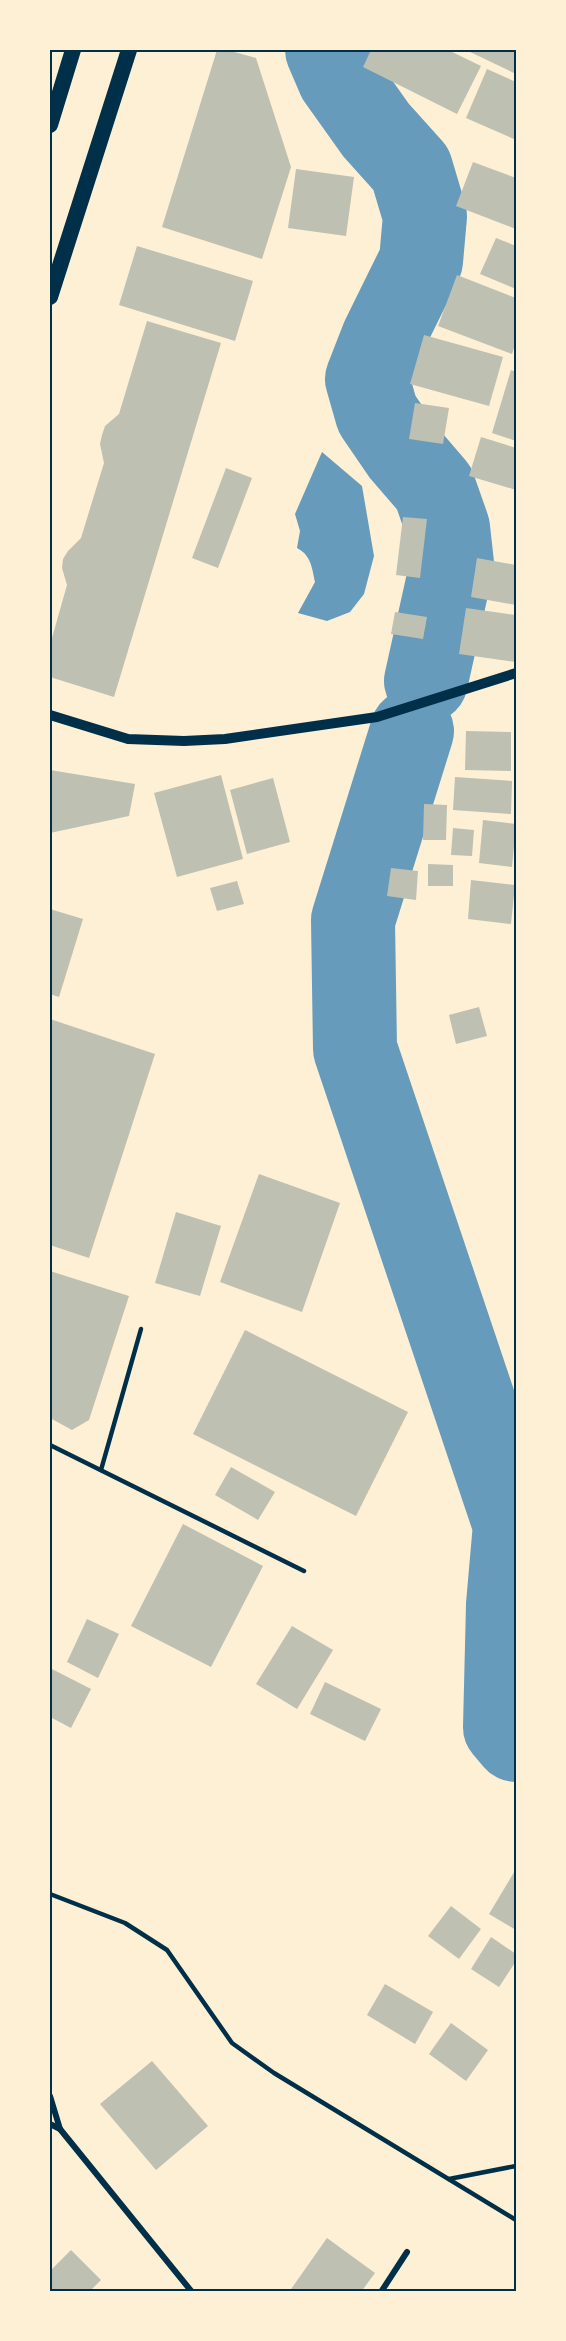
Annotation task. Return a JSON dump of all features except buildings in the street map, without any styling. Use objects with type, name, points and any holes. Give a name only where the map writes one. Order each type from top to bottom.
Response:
[{"type":"highway","points":[[50,125],[74,50]]},
{"type":"highway","points":[[50,297],[129,50]]},
{"type":"street","points":[[50,715],[128,739],[184,741],[225,739],[377,717],[516,673]]},
{"type":"street","points":[[50,2096],[60,2129],[192,2292]]},
{"type":"street","points":[[50,2124],[60,2129]]},
{"type":"street","points":[[381,2292],[407,2252]]},
{"type":"lane","points":[[101,1470],[141,1329]]},
{"type":"lane","points":[[50,1445],[304,1571]]},
{"type":"lane","points":[[50,1894],[125,1923],[167,1950],[232,2043],[274,2073],[516,2220]]},
{"type":"lane","points":[[448,2179],[516,2166]]},
{"type":"water","points":[[322,452],[362,486],[374,556],[364,594],[350,612],[327,621],[298,613],[315,582],[308,558],[297,548],[300,531],[295,514]]},
{"type":"waterway","points":[[327,50],[339,78],[376,130],[411,169],[425,216],[421,261],[383,338],[367,379],[377,414],[403,452],[434,488],[448,528],[452,564],[426,681]]},
{"type":"waterway","points":[[412,731],[414,724]]},
{"type":"waterway","points":[[412,731],[353,920],[355,1049],[515,1525],[508,1605],[505,1727],[516,1740]]}]
